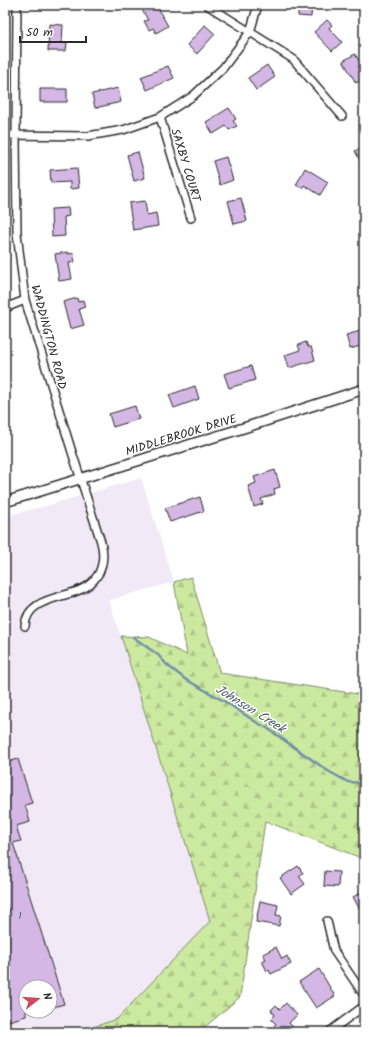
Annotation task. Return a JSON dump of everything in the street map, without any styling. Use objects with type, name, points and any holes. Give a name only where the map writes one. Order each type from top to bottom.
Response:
[{"type":"street","name":"WADDINGTON ROAD","points":[[17,5],[17,233],[25,300],[104,556],[101,568],[95,578],[86,587],[40,603],[33,608],[26,618],[25,626]]},
{"type":"street","points":[[207,5],[293,59],[342,116]]},
{"type":"street","points":[[5,135],[88,136],[123,130],[160,117],[193,96],[223,68],[250,32],[258,5]]},
{"type":"street","name":"SAXBY COURT","points":[[160,117],[191,218]]},
{"type":"street","points":[[5,308],[25,300]]},
{"type":"street","name":"MIDDLEBROOK DRIVE","points":[[5,502],[364,389]]},
{"type":"street","points":[[327,921],[334,951],[364,995]]},
{"type":"street","points":[[329,1032],[364,1006]]},
{"type":"shaded area","points":[[141,478],[174,582],[109,600],[210,921],[117,1019],[79,1032],[5,1032],[5,516],[42,507]]},
{"type":"green space","points":[[191,577],[220,673],[364,695],[364,859],[265,821],[240,997],[199,1032],[79,1032],[117,1019],[210,921],[121,636],[149,637],[187,655],[174,582]]},
{"type":"building","points":[[151,5],[156,5],[168,26],[156,33],[153,28],[149,30],[144,21],[148,20],[142,10]]},
{"type":"building","points":[[298,5],[312,5],[311,17],[298,16]]},
{"type":"building","points":[[327,20],[332,25],[329,28],[342,42],[332,51],[314,32]]},
{"type":"building","points":[[49,24],[63,25],[62,43],[67,43],[66,51],[48,51]]},
{"type":"building","points":[[205,25],[215,34],[197,54],[187,45]]},
{"type":"building","points":[[355,54],[364,69],[364,79],[356,83],[343,61]]},
{"type":"building","points":[[267,65],[275,77],[256,90],[248,78]]},
{"type":"building","points":[[168,66],[174,78],[147,90],[141,77]]},
{"type":"building","points":[[118,88],[121,102],[95,108],[92,94]]},
{"type":"building","points":[[40,89],[67,89],[67,102],[40,102]]},
{"type":"building","points":[[229,108],[236,119],[233,121],[237,126],[229,130],[226,126],[213,134],[206,122]]},
{"type":"building","points":[[364,146],[364,168],[355,151]]},
{"type":"building","points":[[138,152],[145,178],[134,181],[127,155]]},
{"type":"building","points":[[226,157],[233,180],[220,185],[213,161]]},
{"type":"building","points":[[77,168],[79,188],[70,189],[70,182],[51,183],[50,170]]},
{"type":"building","points":[[305,168],[328,182],[320,195],[304,185],[302,188],[296,185]]},
{"type":"building","points":[[241,198],[247,221],[234,224],[228,201]]},
{"type":"building","points":[[145,201],[147,215],[156,213],[158,226],[133,230],[129,203]]},
{"type":"building","points":[[68,208],[69,216],[64,217],[65,236],[52,237],[51,209]]},
{"type":"building","points":[[68,252],[68,254],[73,253],[75,262],[69,263],[72,279],[59,281],[55,254]]},
{"type":"building","points":[[77,298],[78,302],[83,300],[85,307],[79,309],[84,325],[70,329],[63,302]]},
{"type":"building","points":[[364,330],[364,345],[350,349],[346,335]]},
{"type":"building","points":[[306,342],[308,347],[311,347],[315,360],[289,368],[285,355],[300,350],[298,345]]},
{"type":"building","points":[[251,366],[255,380],[229,388],[224,374]]},
{"type":"building","points":[[195,386],[199,399],[174,408],[169,395]]},
{"type":"building","points":[[135,406],[139,419],[113,427],[109,414]]},
{"type":"building","points":[[275,470],[280,487],[274,489],[275,494],[261,499],[263,504],[254,507],[248,486],[256,483],[254,477]]},
{"type":"building","points":[[200,497],[204,511],[170,522],[165,508]]},
{"type":"building","points":[[18,759],[32,803],[25,805],[30,822],[16,826],[21,841],[13,843],[56,979],[18,979],[18,1018],[5,1022],[5,763]]},
{"type":"building","points":[[298,866],[303,873],[299,876],[305,884],[291,894],[280,878]]},
{"type":"building","points":[[325,871],[339,872],[338,887],[324,886]]},
{"type":"building","points":[[364,891],[364,905],[359,908],[353,897]]},
{"type":"building","points":[[260,901],[278,905],[276,915],[281,916],[279,926],[256,922]]},
{"type":"building","points":[[276,947],[282,959],[287,956],[291,964],[271,974],[269,970],[267,971],[262,961],[266,959],[263,954]]},
{"type":"building","points":[[319,969],[335,996],[316,1008],[299,982]]},
{"type":"building","points":[[58,985],[64,1004],[58,1006]]},
{"type":"building","points":[[286,1003],[297,1015],[289,1023],[298,1032],[268,1032],[276,1024],[271,1019],[275,1015],[271,1010],[276,1005],[280,1009]]},
{"type":"waterway","name":"Johnson Creek","points":[[133,637],[158,655],[167,665],[185,679],[267,728],[328,771],[348,782],[364,783]]}]
